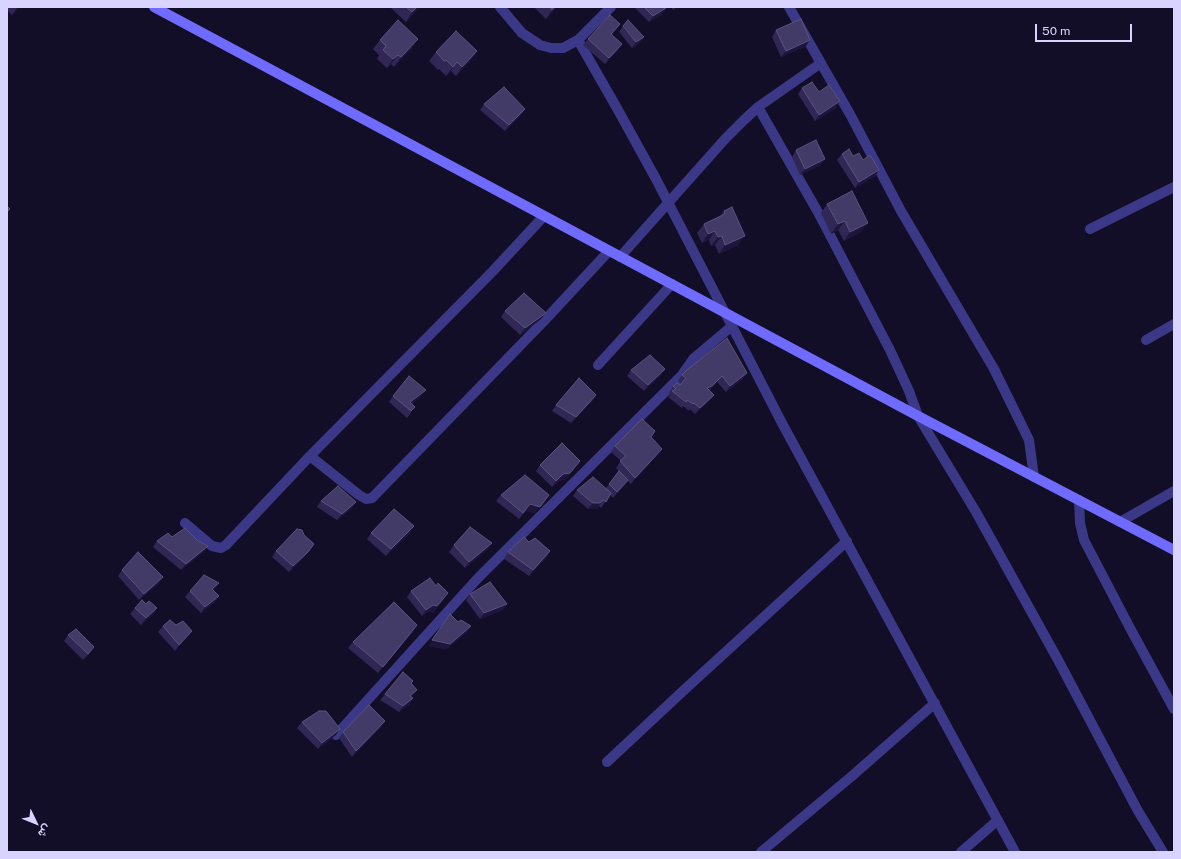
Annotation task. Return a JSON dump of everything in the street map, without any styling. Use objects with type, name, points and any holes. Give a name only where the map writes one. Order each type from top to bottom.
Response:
[{"type":"street","points":[[154,7],[918,416],[1172,549],[1174,558]]},
{"type":"street","points":[[500,7],[522,33],[540,45],[551,48],[563,48],[578,40],[611,7]]},
{"type":"street","points":[[789,7],[851,116],[901,211],[994,368],[1029,440],[1034,477]]},
{"type":"street","points":[[578,40],[668,202],[783,425],[1015,852]]},
{"type":"street","points":[[620,257],[724,139],[758,107],[821,63]]},
{"type":"street","points":[[758,107],[819,214],[887,344],[909,390],[918,416],[976,512],[1057,658],[1138,811],[1162,852]]},
{"type":"street","points":[[1090,229],[1174,187]]},
{"type":"street","points":[[185,523],[212,546],[221,548],[226,545],[310,456],[492,272],[544,216]]},
{"type":"street","points":[[310,456],[359,495],[366,499],[372,498],[518,348],[609,250]]},
{"type":"street","points":[[598,365],[672,284]]},
{"type":"street","points":[[1146,340],[1174,324]]},
{"type":"street","points":[[336,735],[478,578],[682,375],[694,358],[732,326]]},
{"type":"street","points":[[1120,522],[1174,491]]},
{"type":"street","points":[[1078,500],[1080,523],[1084,540],[1174,709]]},
{"type":"street","points":[[607,762],[847,541]]},
{"type":"street","points":[[761,852],[858,771],[935,703]]},
{"type":"street","points":[[961,852],[998,820]]},
{"type":"building","points":[[406,7],[417,7],[412,12]]},
{"type":"building","points":[[644,7],[665,7],[666,8],[653,16]]},
{"type":"building","points":[[610,15],[620,24],[611,34],[622,44],[609,58],[588,39]]},
{"type":"building","points":[[801,19],[810,40],[786,51],[776,30]]},
{"type":"building","points":[[398,20],[418,39],[401,57],[398,55],[393,59],[383,50],[386,46],[380,40]]},
{"type":"building","points":[[628,20],[644,37],[636,42],[623,26]]},
{"type":"building","points":[[456,31],[477,51],[462,67],[457,62],[453,67],[446,60],[444,61],[436,52]]},
{"type":"building","points":[[812,82],[819,92],[829,85],[840,101],[819,115],[802,88]]},
{"type":"building","points":[[504,87],[525,109],[509,125],[484,104]]},
{"type":"building","points":[[816,140],[825,159],[805,169],[796,150]]},
{"type":"building","points":[[849,149],[853,156],[859,153],[863,160],[870,155],[879,170],[859,182],[842,154]]},
{"type":"building","points":[[852,191],[868,223],[850,232],[845,221],[838,224],[827,204]]},
{"type":"building","points":[[732,207],[745,236],[725,245],[722,236],[718,237],[715,231],[708,234],[704,224],[725,214],[724,211]]},
{"type":"building","points":[[524,293],[546,313],[525,328],[505,311]]},
{"type":"building","points":[[727,338],[747,373],[730,386],[722,376],[712,386],[707,388],[714,395],[700,408],[687,400],[686,402],[672,391],[676,389],[673,386],[677,383],[680,385],[686,378],[682,375],[687,370]]},
{"type":"building","points":[[650,355],[665,369],[648,385],[631,370]]},
{"type":"building","points":[[409,376],[426,390],[410,402],[415,407],[411,411],[393,396]]},
{"type":"building","points":[[579,378],[596,395],[576,417],[556,405]]},
{"type":"building","points":[[642,419],[655,431],[651,437],[662,449],[635,478],[620,461],[626,456],[615,446]]},
{"type":"building","points":[[562,443],[580,461],[570,473],[563,474],[556,481],[540,465]]},
{"type":"building","points":[[619,471],[628,480],[617,492],[609,484]]},
{"type":"building","points":[[525,475],[549,495],[540,507],[530,504],[523,513],[501,495]]},
{"type":"building","points":[[593,477],[611,493],[606,502],[603,500],[600,503],[593,503],[577,490]]},
{"type":"building","points":[[338,486],[356,502],[342,514],[321,501]]},
{"type":"building","points":[[394,509],[414,526],[391,549],[371,533]]},
{"type":"building","points":[[470,527],[492,543],[469,562],[454,545]]},
{"type":"building","points":[[185,528],[198,541],[208,546],[186,564],[157,541],[168,533],[172,537]]},
{"type":"building","points":[[297,529],[302,530],[304,535],[314,544],[293,566],[276,551]]},
{"type":"building","points":[[524,537],[529,542],[535,538],[550,551],[533,570],[508,552]]},
{"type":"building","points":[[138,552],[163,577],[144,594],[122,570]]},
{"type":"building","points":[[204,575],[219,583],[212,589],[219,596],[205,607],[190,591]]},
{"type":"building","points":[[430,578],[436,586],[438,583],[448,593],[437,606],[433,605],[426,610],[411,591]]},
{"type":"building","points":[[490,582],[507,604],[484,613],[470,594]]},
{"type":"building","points":[[142,600],[146,604],[149,601],[157,608],[146,618],[135,608]]},
{"type":"building","points":[[394,602],[417,625],[383,667],[353,642]]},
{"type":"building","points":[[450,614],[458,622],[461,620],[471,626],[450,644],[432,640]]},
{"type":"building","points":[[170,620],[176,625],[183,621],[192,631],[179,645],[163,626]]},
{"type":"building","points":[[76,629],[94,647],[88,654],[68,635]]},
{"type":"building","points":[[403,672],[413,681],[411,683],[417,690],[410,696],[413,698],[403,706],[385,694]]},
{"type":"building","points":[[369,705],[385,721],[356,751],[343,732]]},
{"type":"building","points":[[319,711],[326,711],[340,729],[322,743],[302,722]]}]
